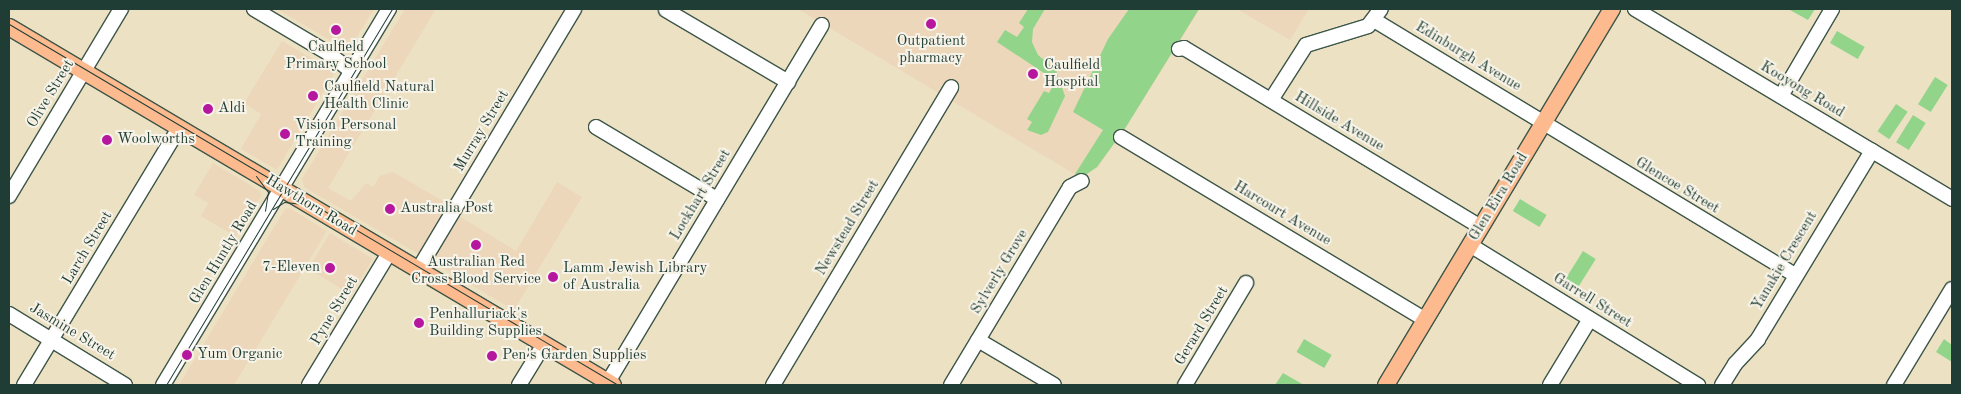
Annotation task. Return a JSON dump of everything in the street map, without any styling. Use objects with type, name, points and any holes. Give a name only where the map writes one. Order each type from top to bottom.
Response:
[{"type":"main road","name":"Glen Eira Road","points":[[1386,385],[1612,9]]},
{"type":"main road","name":"Hawthorn Road","points":[[9,27],[610,384]]},
{"type":"street","name":"Olive Street","points":[[9,196],[121,9]]},
{"type":"street","points":[[254,9],[353,68]]},
{"type":"street","name":"Glen Huntly Road","points":[[163,385],[389,9]]},
{"type":"street","name":"Murray Street","points":[[418,270],[574,9]]},
{"type":"street","name":"Kooyong Road","points":[[1635,9],[1952,199]]},
{"type":"street","points":[[1780,96],[1832,9]]},
{"type":"street","points":[[666,10],[788,82]]},
{"type":"street","name":"Edinburgh Avenue","points":[[1271,100],[1306,45],[1361,28],[1378,14],[1543,123]]},
{"type":"street","name":"Lockhart Street","points":[[610,384],[822,25]]},
{"type":"street","name":"Hillside Avenue","points":[[1179,49],[1184,48],[1481,227]]},
{"type":"street","name":"Newstead Street","points":[[773,385],[951,88]]},
{"type":"street","name":"Glencoe Street","points":[[1543,123],[1795,276]]},
{"type":"street","points":[[596,127],[718,199]]},
{"type":"street","name":"Larch Street","points":[[24,385],[179,128]]},
{"type":"street","name":"Harcourt Avenue","points":[[1121,137],[1425,320]]},
{"type":"street","name":"Yanakie Crescent","points":[[1722,385],[1735,364],[1758,339],[1872,151]]},
{"type":"street","name":"Sylverly Grove","points":[[951,385],[1070,186],[1082,180]]},
{"type":"street","name":"Garrell Street","points":[[1470,245],[1698,385]]},
{"type":"street","name":"Pyne Street","points":[[309,385],[389,253]]},
{"type":"street","name":"Gerard Street","points":[[1186,385],[1246,283]]},
{"type":"street","points":[[1894,385],[1952,289]]},
{"type":"street","name":"Jasmine Street","points":[[9,314],[121,382],[138,385]]},
{"type":"street","points":[[1550,385],[1590,319]]},
{"type":"street","points":[[978,340],[1054,385]]},
{"type":"street","points":[[519,385],[544,344]]},
{"type":"shaded area","name":"Caulfield Primary School","points":[[277,9],[374,9],[348,51]]},
{"type":"shaded area","points":[[405,9],[436,9],[328,188],[351,201],[366,183],[373,187],[380,176],[393,172],[445,202],[454,213],[516,251],[557,182],[582,197],[514,310],[304,187],[302,179]]},
{"type":"shaded area","name":"Caulfield Hospital","points":[[798,9],[1200,9],[1126,127],[1098,167],[1081,178]]},
{"type":"shaded area","points":[[1237,9],[1309,9],[1290,40]]},
{"type":"shaded area","points":[[282,41],[335,72],[277,170],[241,149],[261,114],[244,103]]},
{"type":"shaded area","points":[[213,163],[260,191],[261,196],[236,237],[201,216],[208,203],[194,195]]},
{"type":"shaded area","points":[[289,208],[327,231],[234,385],[179,385],[285,209]]},
{"type":"shaded area","points":[[330,233],[373,259],[351,295],[308,269]]},
{"type":"green space","points":[[1028,9],[1045,9],[1033,29],[1032,42],[1038,55],[1056,70],[1065,96],[1048,132],[1041,135],[1027,130],[1032,122],[1027,119],[1044,91],[1049,93],[1056,81],[997,42],[1005,30],[1017,37],[1024,27],[1019,23]]},
{"type":"green space","points":[[1129,9],[1199,9],[1126,127],[1097,167],[1081,178],[1075,174],[1103,130],[1073,112],[1108,39]]},
{"type":"green space","points":[[1788,9],[1815,9],[1808,20]]},
{"type":"green space","points":[[1837,31],[1865,47],[1858,59],[1830,43]]},
{"type":"green space","points":[[1935,77],[1948,85],[1931,112],[1918,104]]},
{"type":"green space","points":[[1896,104],[1908,112],[1889,139],[1878,131]]},
{"type":"green space","points":[[1913,115],[1926,123],[1909,150],[1896,142]]},
{"type":"green space","points":[[1520,199],[1547,215],[1539,227],[1513,211]]},
{"type":"green space","points":[[1583,251],[1596,259],[1578,287],[1566,279]]},
{"type":"green space","points":[[1304,339],[1332,355],[1324,368],[1296,352]]},
{"type":"green space","points":[[1944,339],[1952,345],[1952,362],[1936,352]]},
{"type":"green space","points":[[1283,373],[1304,385],[1275,385]]},
{"type":"tram line","points":[[166,385],[392,9]]},
{"type":"tram line","points":[[9,24],[618,385]]},
{"type":"tram line","points":[[256,176],[268,192],[265,211]]},
{"type":"tram line","points":[[273,209],[284,202],[303,204]]},
{"type":"place","name":"Outpatient pharmacy","points":[[931,24]]},
{"type":"place","name":"Caulfield Primary School","points":[[336,30]]},
{"type":"place","name":"Caulfield Hospital","points":[[1033,74]]},
{"type":"place","name":"Caulfield Natural Health Clinic","points":[[313,96]]},
{"type":"place","name":"Aldi","points":[[208,109]]},
{"type":"place","name":"Vision Personal Training","points":[[285,134]]},
{"type":"place","name":"Woolworths","points":[[107,140]]},
{"type":"place","name":"Australia Post","points":[[390,209]]},
{"type":"place","name":"Australian Red Cross Blood Service","points":[[476,245]]},
{"type":"place","name":"7-Eleven","points":[[330,268]]},
{"type":"place","name":"Lamm Jewish Library of Australia","points":[[553,277]]},
{"type":"place","name":"Penhalluriack's Building Supplies","points":[[419,323]]},
{"type":"place","name":"Yum Organic","points":[[187,355]]},
{"type":"place","name":"Pen's Garden Supplies","points":[[492,356]]}]
